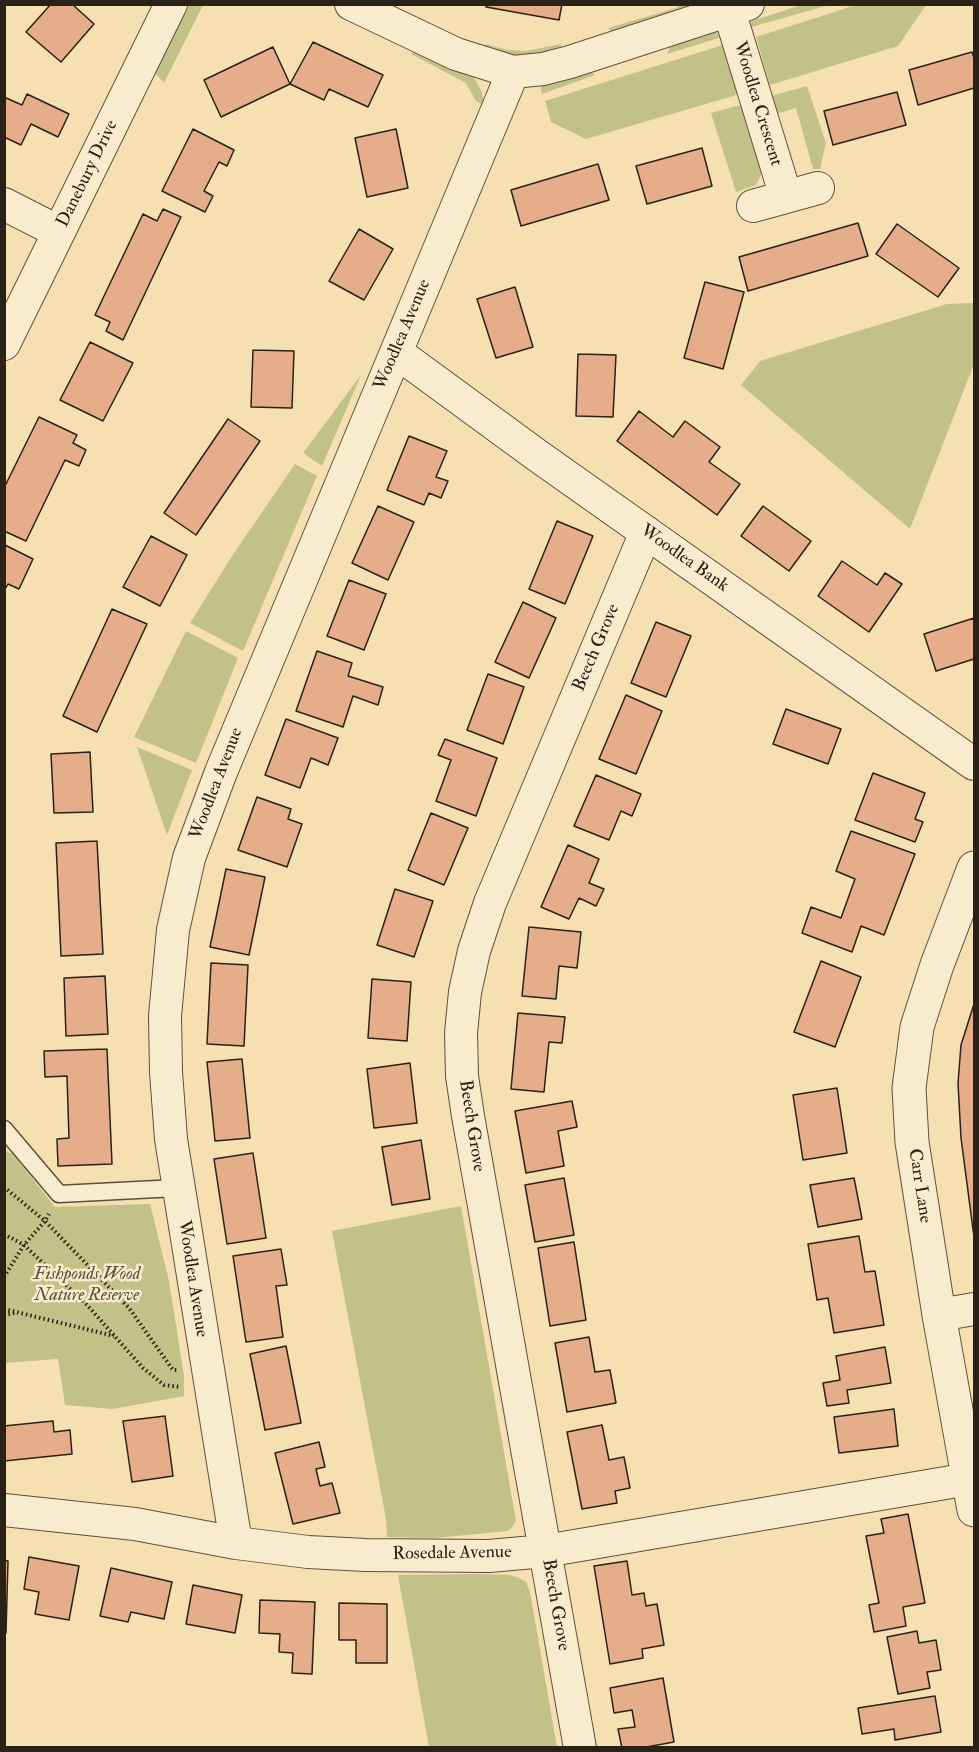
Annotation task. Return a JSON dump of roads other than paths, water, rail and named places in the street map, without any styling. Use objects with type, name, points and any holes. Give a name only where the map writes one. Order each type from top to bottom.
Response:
[{"type":"street","points":[[351,4],[456,54],[513,72],[543,69],[570,62],[734,6]]},
{"type":"street","name":"Danebury Drive","points":[[4,344],[170,5]]},
{"type":"street","name":"Woodlea Crescent","points":[[734,6],[786,197]]},
{"type":"street","name":"Woodlea Avenue","points":[[236,1543],[177,1188],[171,1139],[167,1095],[165,1016],[173,930],[189,858],[225,761],[513,72]]},
{"type":"street","points":[[753,206],[818,188]]},
{"type":"street","points":[[4,204],[59,232]]},
{"type":"street","name":"Woodlea Bank","points":[[396,352],[538,456],[975,764]]},
{"type":"street","name":"Beech Grove","points":[[580,1748],[468,1116],[462,1076],[461,1033],[465,992],[474,951],[490,903],[646,532]]},
{"type":"street","name":"Carr Lane","points":[[975,868],[937,965],[917,1027],[909,1088],[912,1142],[939,1315],[975,1510]]},
{"type":"street","points":[[939,1315],[975,1309]]},
{"type":"street","name":"Rosedale Avenue","points":[[4,1510],[135,1524],[236,1543],[308,1552],[375,1556],[489,1556],[545,1551],[969,1479]]},
{"type":"lane","points":[[4,1129],[59,1194],[177,1188]]},
{"type":"park label","name":"Fishponds Wood Nature Reserve","points":[[87,1285]]}]
